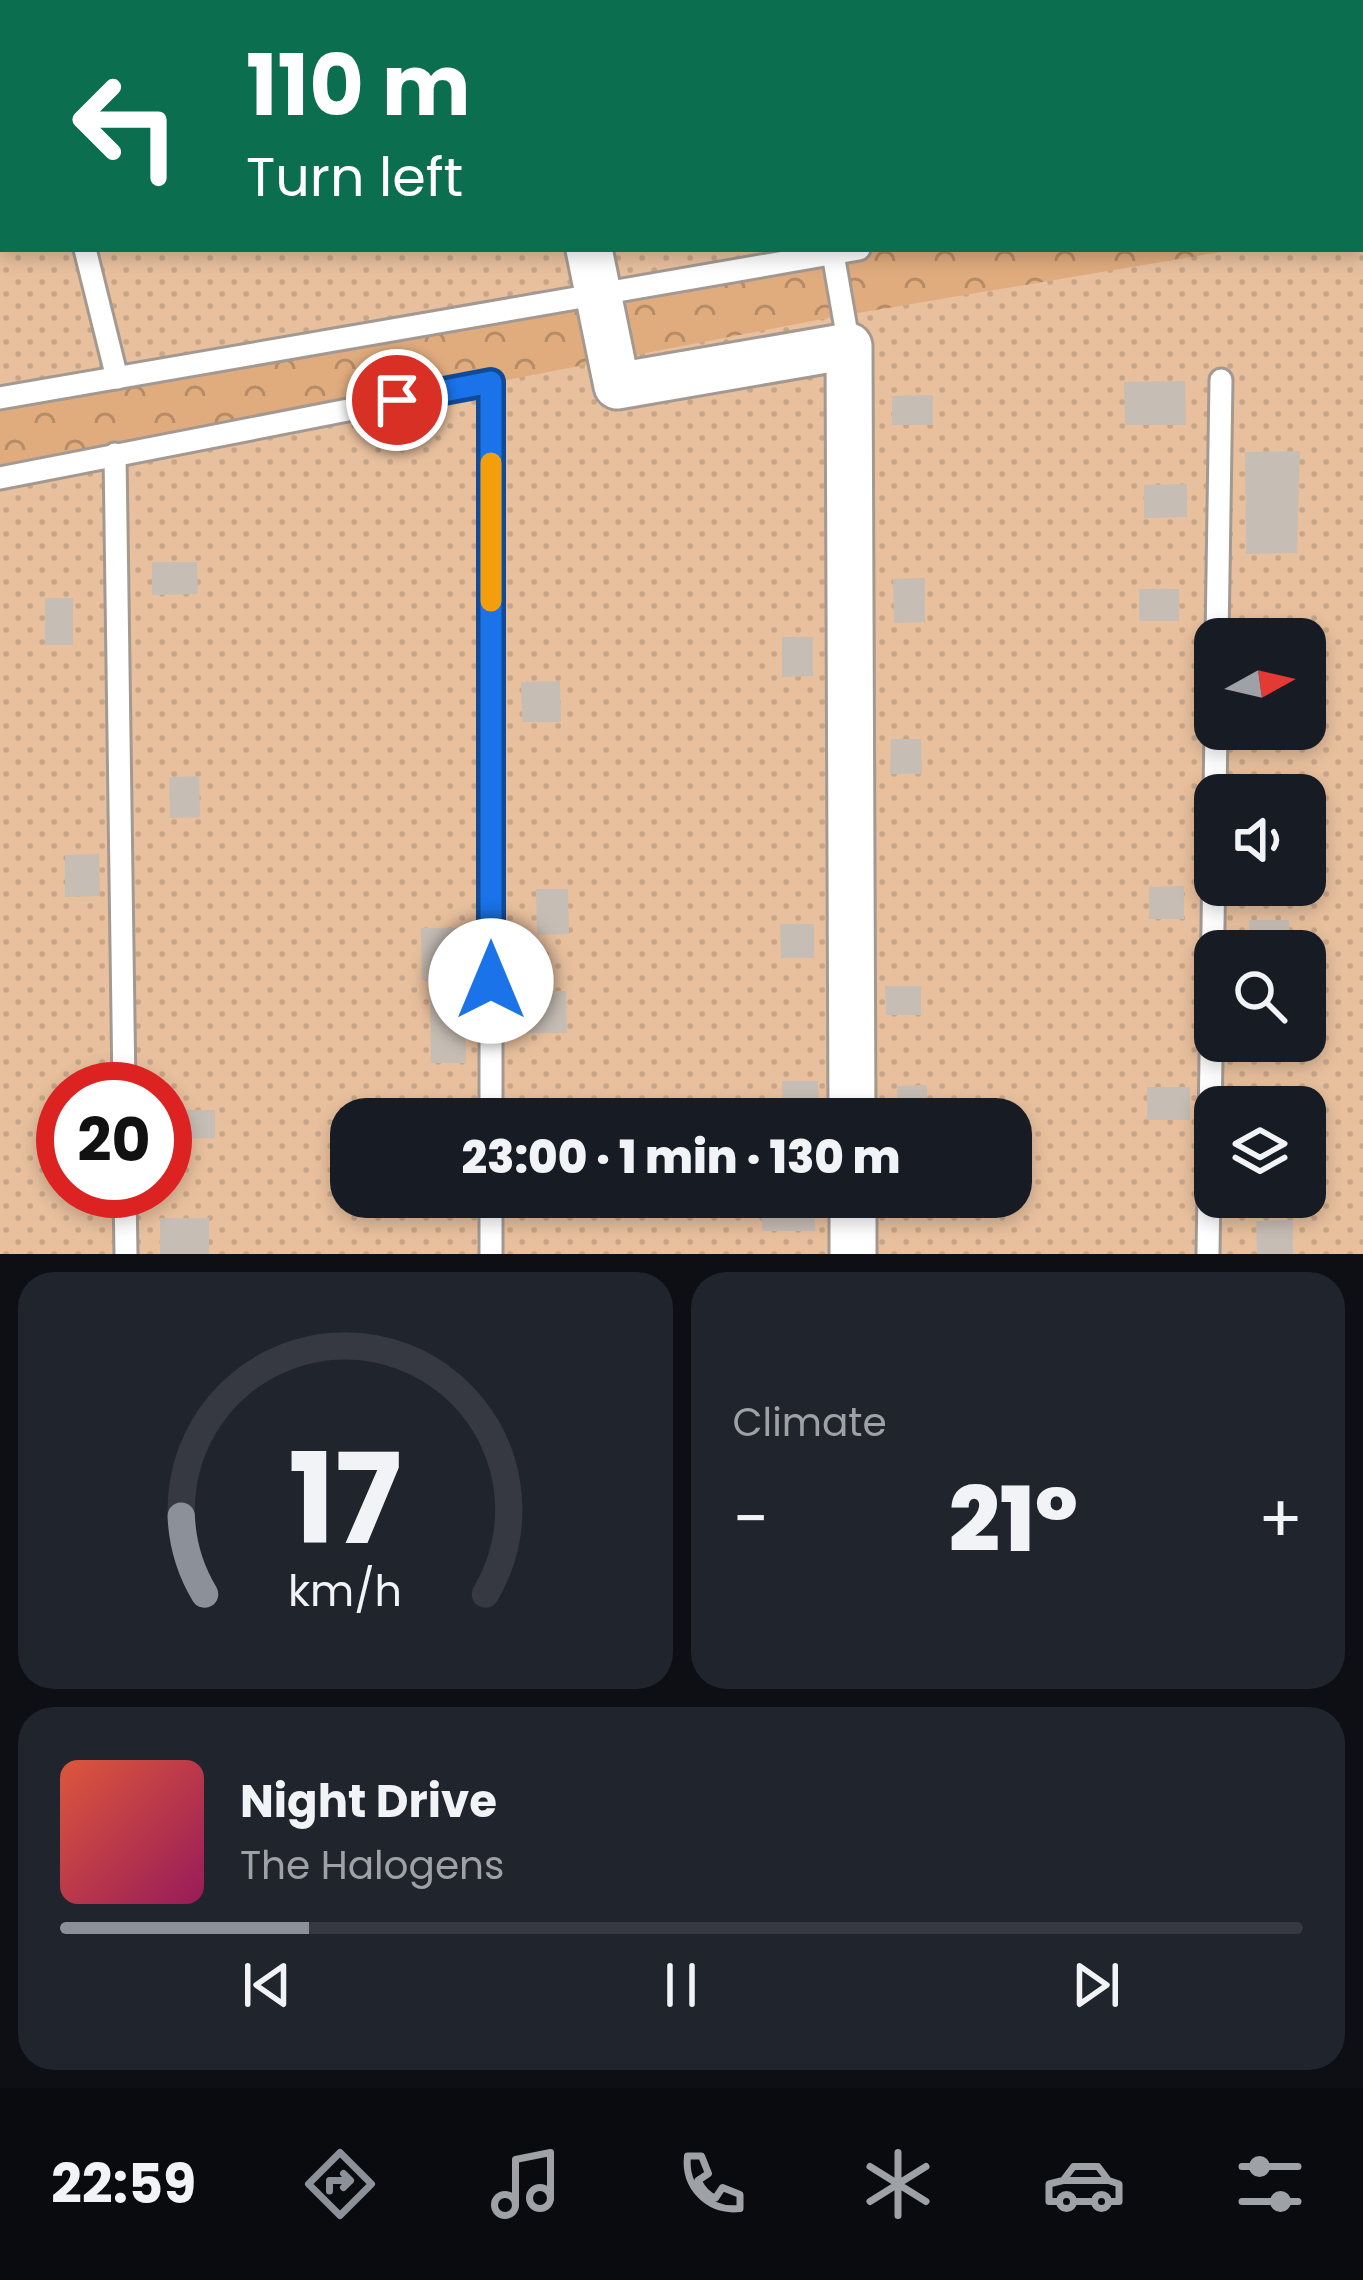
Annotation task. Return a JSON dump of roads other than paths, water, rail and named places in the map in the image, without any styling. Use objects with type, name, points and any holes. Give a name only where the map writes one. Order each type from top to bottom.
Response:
[{"type":"street","points":[[590,252],[617,386],[849,346],[852,1098]]},
{"type":"street","points":[[853,1218],[853,1254]]},
{"type":"lane","points":[[86,252],[117,378]]},
{"type":"lane","points":[[0,398],[843,252]]},
{"type":"lane","points":[[833,254],[849,346]]},
{"type":"lane","points":[[1217,618],[1221,380]]},
{"type":"lane","points":[[0,478],[491,382],[491,1098]]},
{"type":"lane","points":[[115,454],[124,1062]]},
{"type":"lane","points":[[1208,1254],[1216,750]]},
{"type":"lane","points":[[125,1218],[126,1254]]},
{"type":"lane","points":[[491,1218],[491,1254]]}]
